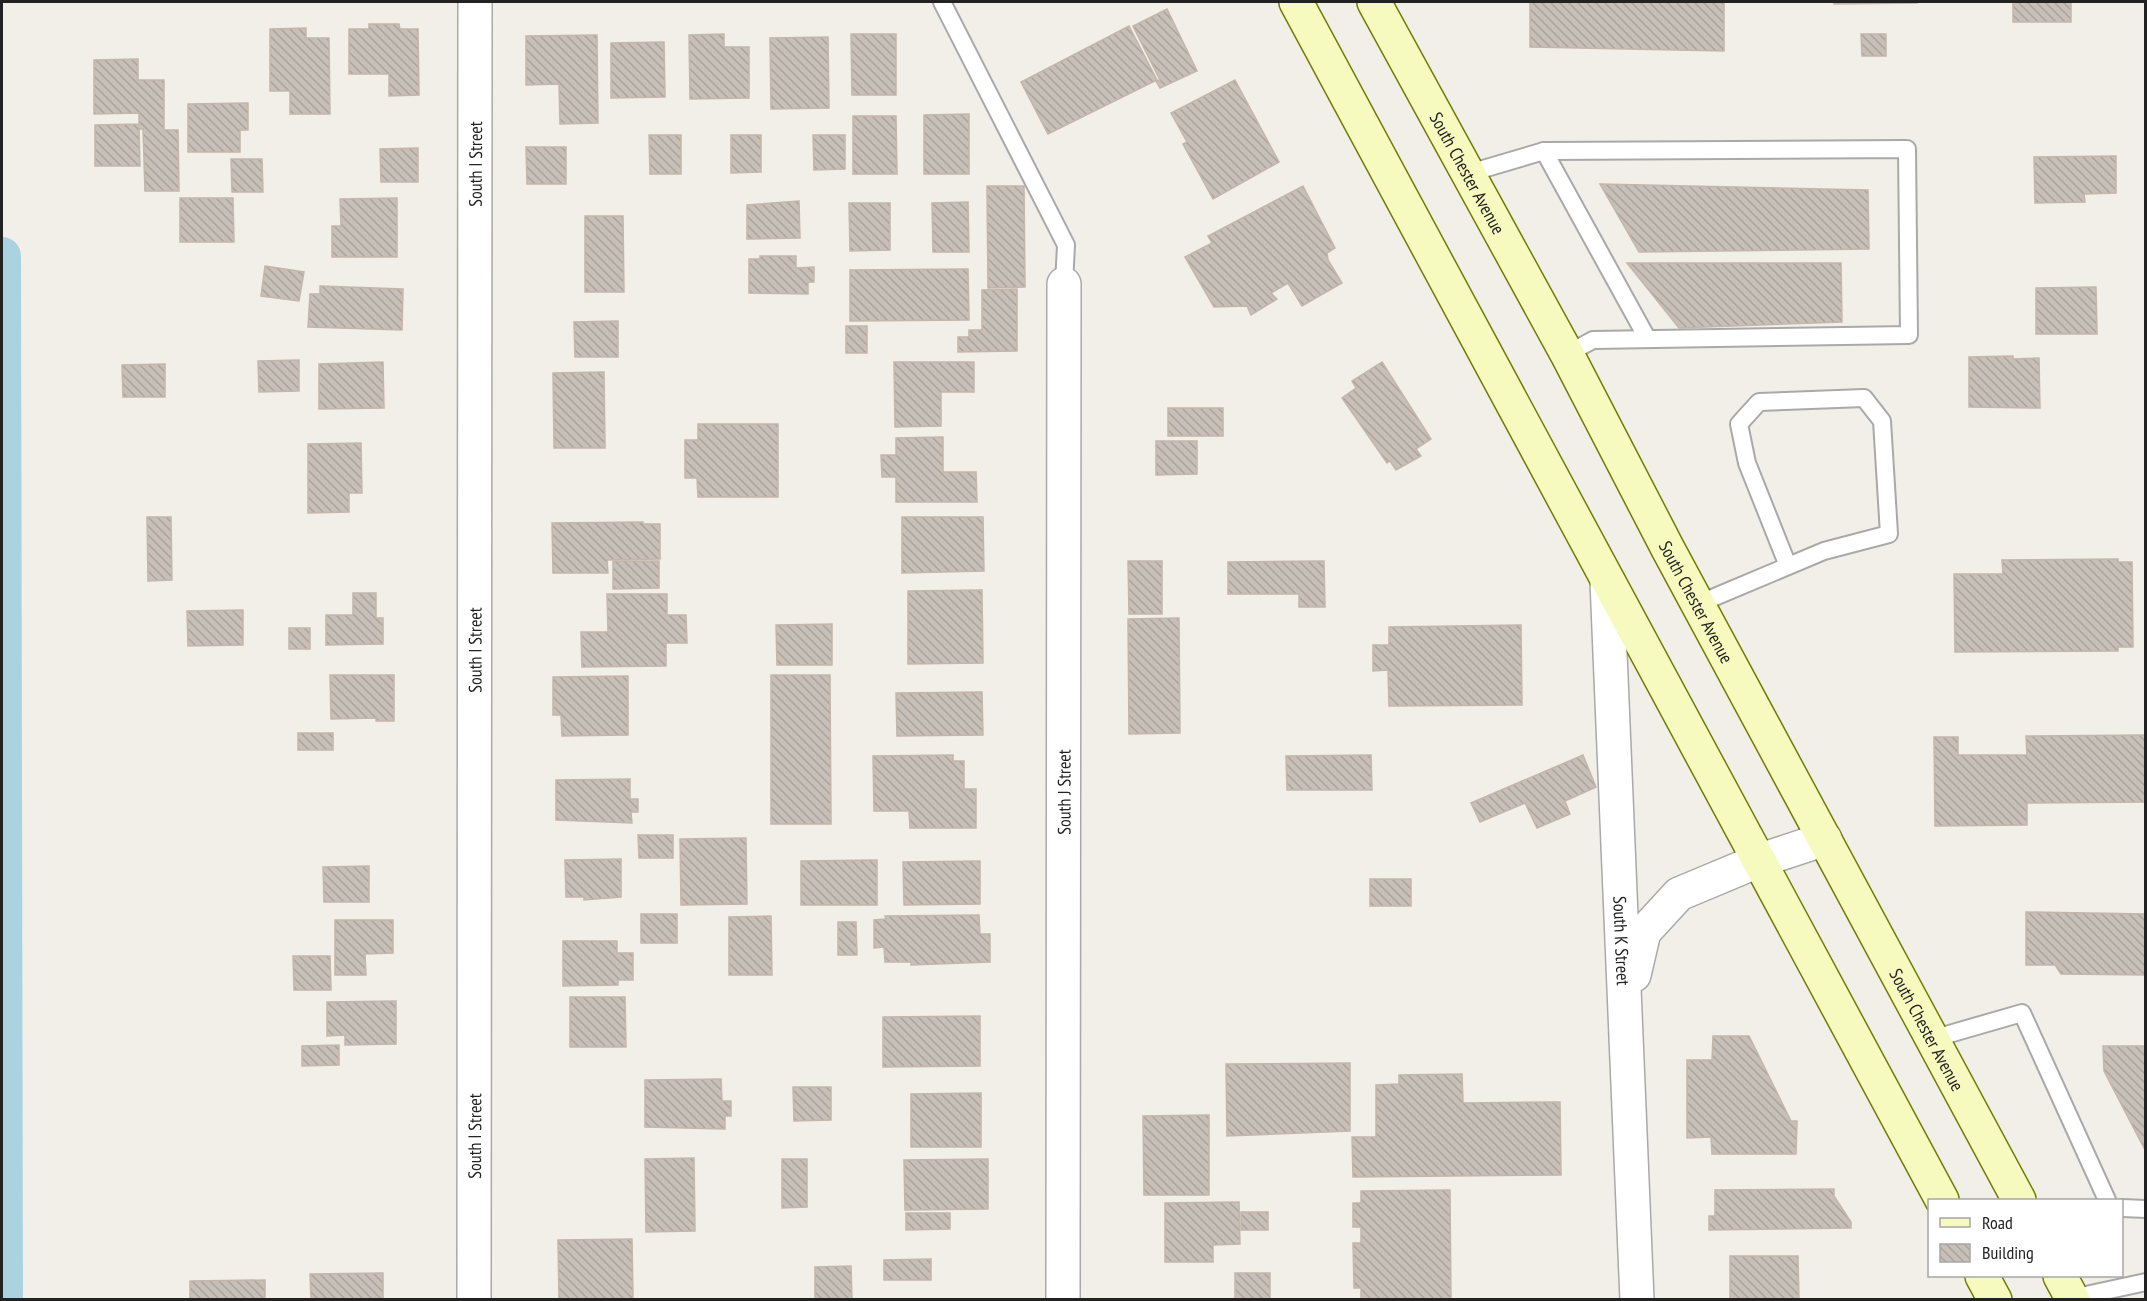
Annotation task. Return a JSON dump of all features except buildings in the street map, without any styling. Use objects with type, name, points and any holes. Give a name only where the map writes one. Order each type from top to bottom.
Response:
[{"type":"main road","points":[[1296,2],[1941,1199]]},
{"type":"main road","name":"South Chester Avenue","points":[[1374,2],[1566,354],[2018,1199]]},
{"type":"main road","points":[[1983,1277],[1995,1299]]},
{"type":"street","name":"South I Street","points":[[474,1299],[475,2]]},
{"type":"street","name":"South J Street","points":[[1062,1299],[1065,284]]},
{"type":"street","name":"South K Street","points":[[1607,581],[1637,1299]]},
{"type":"street","points":[[1625,1009],[1644,932],[1678,894],[1758,861],[1825,839]]},
{"type":"lane","points":[[942,2],[1066,245],[1065,284]]},
{"type":"lane","points":[[1467,174],[1544,151],[1907,149],[1909,335],[1593,340],[1566,354]]},
{"type":"lane","points":[[1544,151],[1647,338]]},
{"type":"lane","points":[[1698,604],[1824,551],[1889,534],[1882,421],[1864,398],[1759,402],[1739,424],[1747,464],[1788,566]]},
{"type":"lane","points":[[1932,1039],[2022,1013],[2107,1199]]},
{"type":"lane","points":[[2123,1208],[2145,1209]]},
{"type":"lane","points":[[2068,1291],[2145,1282]]},
{"type":"waterway","points":[[2,256],[4,1300]]}]
